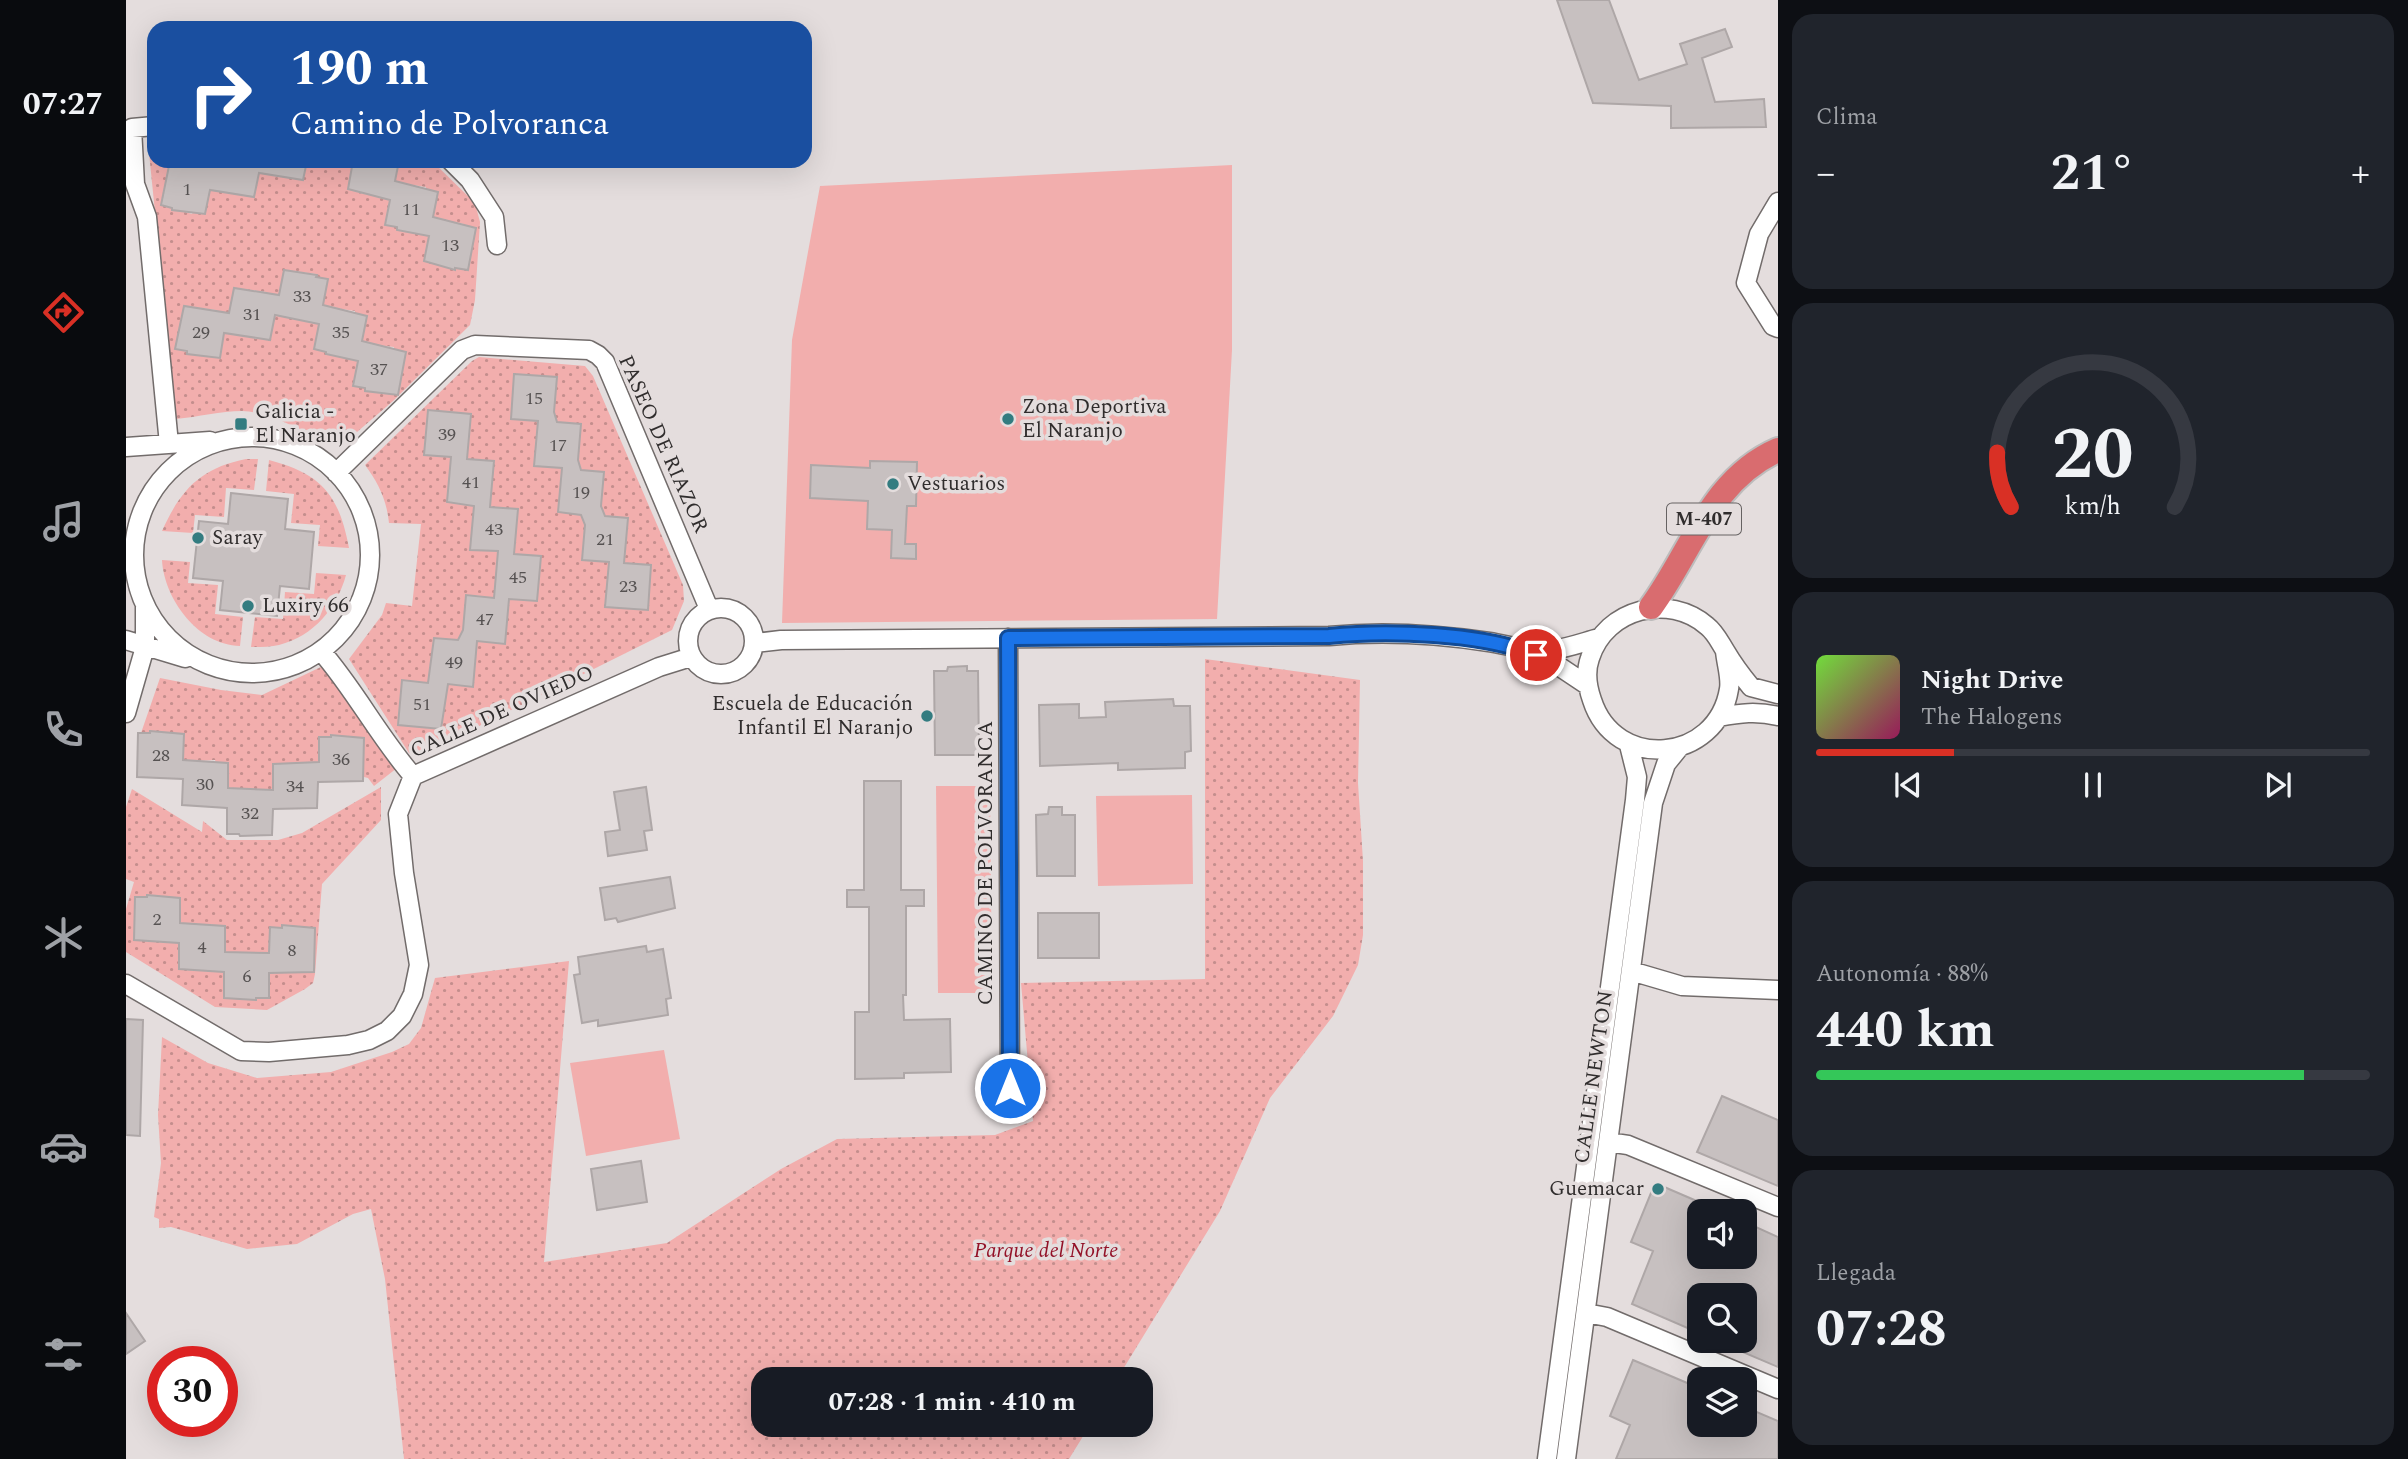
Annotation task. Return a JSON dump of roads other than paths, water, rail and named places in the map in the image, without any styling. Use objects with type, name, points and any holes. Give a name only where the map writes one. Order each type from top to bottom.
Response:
[{"type":"highway","name":"M-407","points":[[1651,607],[1664,589],[1697,528],[1728,487],[1744,471],[1778,450]]},
{"type":"street","points":[[147,127],[129,128],[135,184],[147,217],[169,444]]},
{"type":"street","points":[[458,168],[470,180],[494,217],[497,245]]},
{"type":"street","points":[[1778,202],[1759,234],[1746,284],[1773,326],[1778,328]]},
{"type":"street","name":"PASEO DE RIAZOR","points":[[336,473],[462,350],[475,345],[589,349],[605,362],[709,609]]},
{"type":"street","points":[[126,447],[240,436],[287,443],[310,453],[336,473],[361,512],[370,565],[355,613],[333,642],[306,661],[268,673],[243,673],[126,640]]},
{"type":"street","points":[[126,713],[145,647],[145,607],[134,558],[138,524],[150,495],[175,466],[213,440]]},
{"type":"street","points":[[145,607],[165,636],[202,663]]},
{"type":"street","points":[[723,607],[742,615],[753,630],[755,643],[745,665],[731,673],[709,673],[699,667],[691,657],[687,639],[691,625],[698,616],[709,609],[723,607]]},
{"type":"street","points":[[1725,652],[1730,688],[1719,717],[1704,734],[1679,748],[1647,750],[1629,745],[1614,736],[1597,715],[1587,685],[1589,659],[1599,638],[1623,616],[1651,607],[1688,613],[1708,627],[1751,687],[1778,694]]},
{"type":"street","points":[[755,643],[781,640],[1373,634],[1443,637],[1491,642],[1521,649],[1551,661],[1587,685]]},
{"type":"street","name":"CAMINO DE POLVORANCA","points":[[1008,638],[1010,1088]]},
{"type":"street","points":[[1521,649],[1550,651],[1599,638]]},
{"type":"street","points":[[321,650],[357,696],[400,762],[413,776]]},
{"type":"street","name":"CALLE DE OVIEDO","points":[[126,984],[241,1051],[269,1052],[348,1045],[369,1040],[387,1031],[402,1016],[414,994],[419,965],[407,898],[398,814],[413,776],[659,667],[691,657]]},
{"type":"street","points":[[1719,717],[1742,712],[1762,712],[1778,716]]},
{"type":"street","name":"CALLE NEWTON","points":[[1547,1459],[1635,800],[1637,777],[1629,745]]},
{"type":"street","name":"CALLE NEWTON","points":[[1566,1459],[1653,803],[1666,764],[1679,748]]},
{"type":"street","points":[[1631,971],[1682,986],[1778,990]]},
{"type":"street","points":[[1608,1142],[1628,1145],[1778,1207]]},
{"type":"street","points":[[1586,1313],[1607,1317],[1778,1389]]},
{"type":"place","name":"Zona Deportiva El Naranjo","points":[[1008,419]]},
{"type":"place","name":"Galicia - El Naranjo","points":[[241,424]]},
{"type":"place","name":"Vestuarios","points":[[893,484]]},
{"type":"place","name":"Saray","points":[[198,538]]},
{"type":"place","name":"Luxiry 66","points":[[248,606]]},
{"type":"place","name":"Escuela de Educación Infantil El Naranjo","points":[[927,716]]},
{"type":"place","name":"Guemacar","points":[[1658,1189]]},
{"type":"park label","name":"Parque del Norte","points":[[1046,1251]]}]
